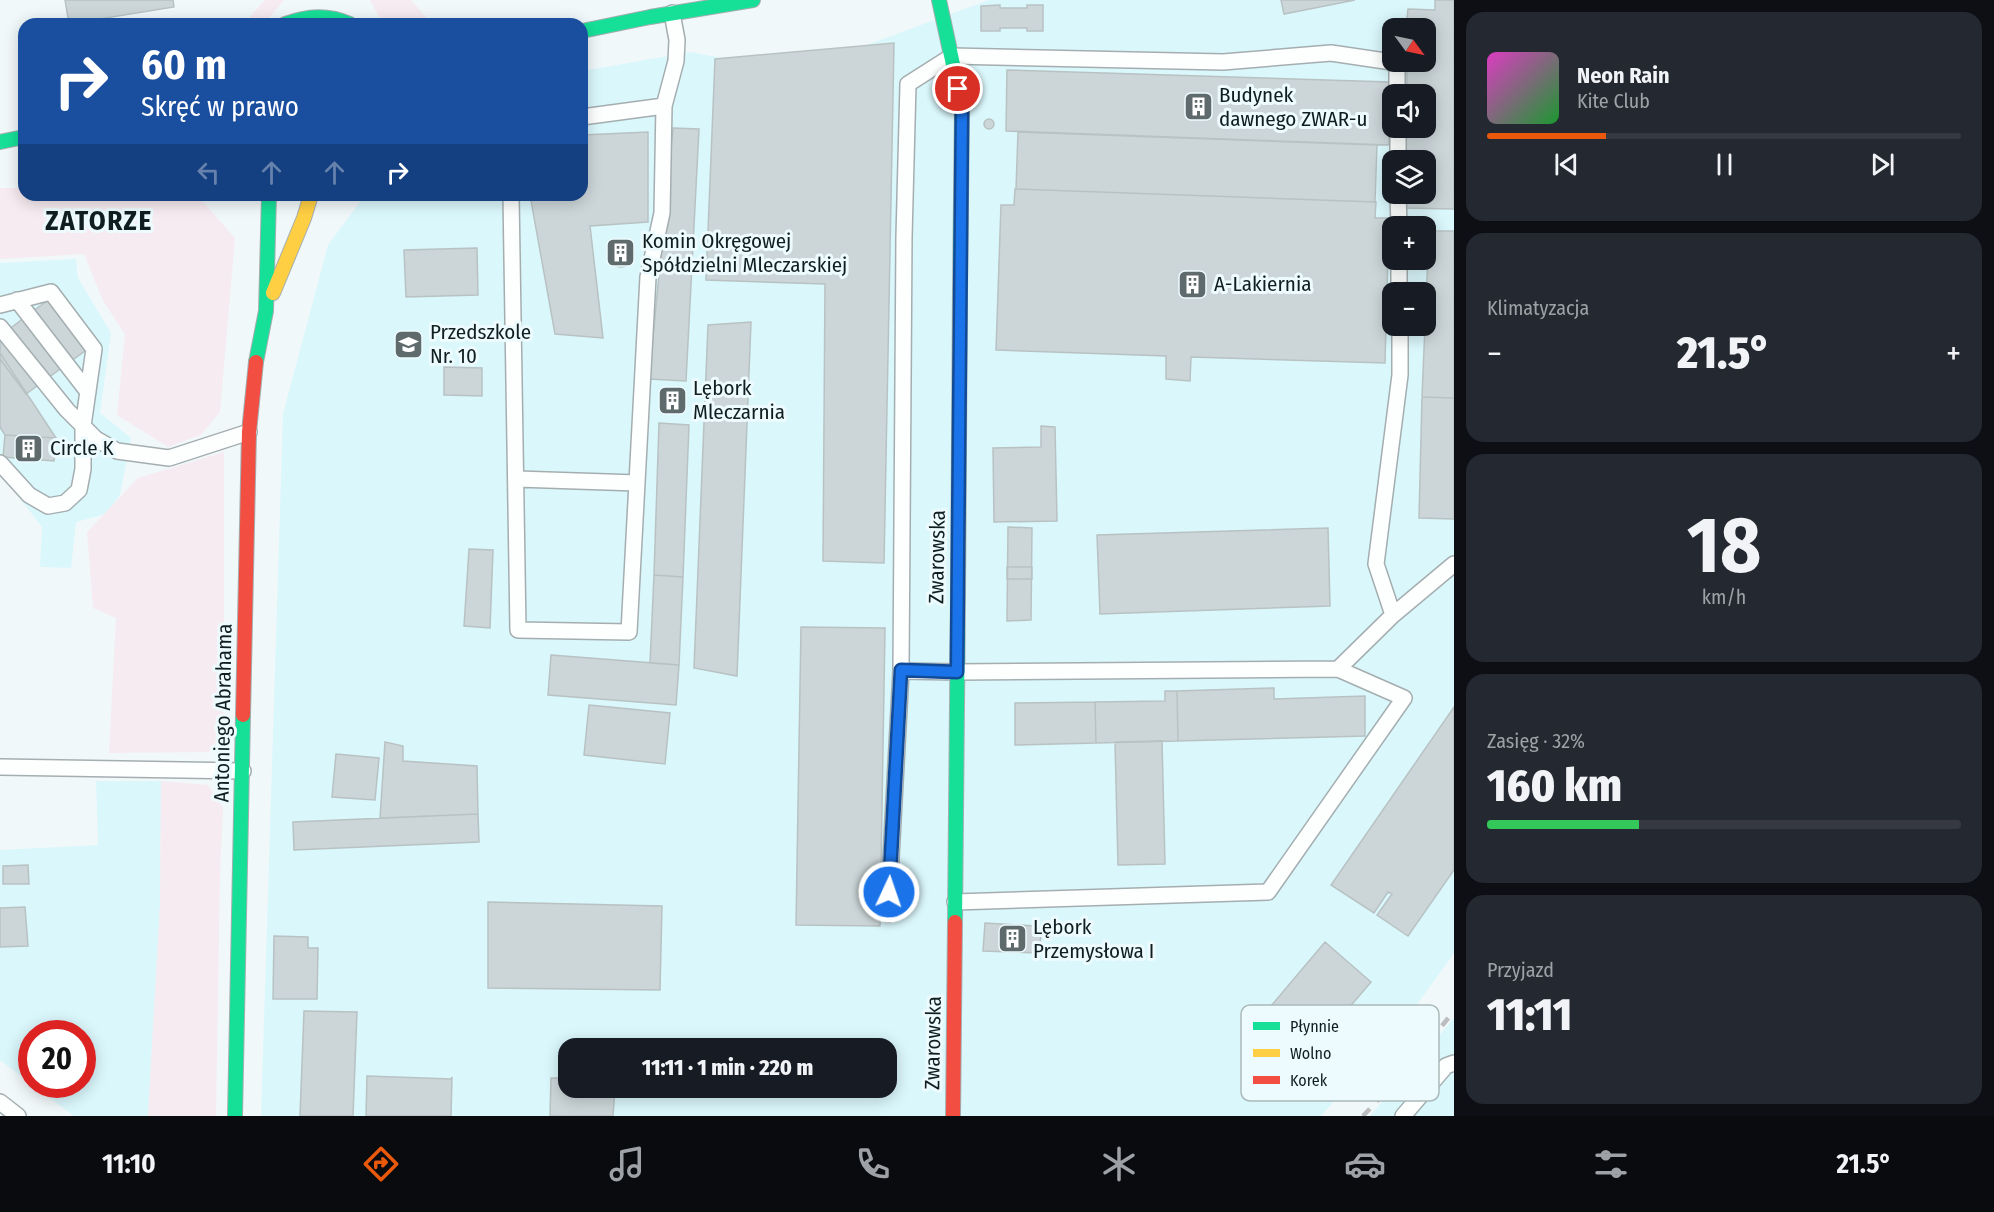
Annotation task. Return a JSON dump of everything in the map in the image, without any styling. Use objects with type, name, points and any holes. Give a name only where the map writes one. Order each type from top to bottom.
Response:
[{"type":"main road","points":[[588,30],[753,0]]},
{"type":"main road","name":"Zwarowska","points":[[939,0],[962,106],[953,1116]]},
{"type":"main road","points":[[295,18],[312,8],[337,18]]},
{"type":"main road","points":[[356,8],[356,18]]},
{"type":"main road","points":[[0,142],[18,138]]},
{"type":"main road","name":"Antoniego Abrahama","points":[[235,1116],[249,432],[256,361],[266,311],[269,201]]},
{"type":"main road","name":"Antoniego Abrahama","points":[[266,311],[309,201]]},
{"type":"lane","points":[[511,201],[518,630],[629,632],[648,277],[662,213],[664,105],[676,61],[677,40],[672,13]]},
{"type":"lane","points":[[888,914],[901,670],[908,84],[952,56],[1223,63],[1331,53],[1392,62],[1397,69],[1397,84]]},
{"type":"lane","points":[[588,116],[664,105]]},
{"type":"lane","points":[[0,305],[51,292],[94,349],[83,426],[83,469],[79,490],[65,503],[48,506],[29,495],[0,463]]},
{"type":"lane","points":[[17,300],[88,392]]},
{"type":"lane","points":[[0,327],[67,410],[96,439],[117,451],[169,458],[249,432]]},
{"type":"lane","points":[[1393,615],[1376,564],[1400,375],[1400,336]]},
{"type":"lane","points":[[517,479],[637,483]]},
{"type":"lane","points":[[1338,669],[1393,615],[1454,564]]},
{"type":"lane","points":[[901,670],[957,672],[1338,669],[1404,698],[1268,891],[955,902]]},
{"type":"lane","points":[[0,768],[243,771]]},
{"type":"lane","points":[[1439,1074],[1446,1066],[1454,1063]]},
{"type":"lane","points":[[1403,1116],[1416,1101]]},
{"type":"lane","points":[[0,1102],[18,1116]]},
{"type":"shaded area","points":[[265,0],[284,0],[269,18],[248,18]]},
{"type":"shaded area","points":[[370,0],[411,0],[427,18],[380,18]]},
{"type":"shaded area","points":[[989,0],[1454,0],[1454,953],[1417,1005],[1241,1005],[1241,1101],[1334,1101],[1321,1116],[261,1116],[283,414],[328,245],[361,201],[588,201],[588,70],[691,52],[793,72]]},
{"type":"shaded area","points":[[0,188],[18,188],[18,201],[202,201],[235,238],[220,412],[201,435],[168,447],[117,415],[125,334],[103,301],[84,254],[0,259]]},
{"type":"shaded area","name":"Circle K","points":[[76,259],[78,278],[111,333],[100,413],[131,438],[120,495],[106,514],[76,522],[71,568],[40,567],[42,527],[0,473],[0,263]]},
{"type":"shaded area","points":[[224,452],[224,732],[209,752],[109,753],[116,618],[93,608],[87,532],[138,478]]},
{"type":"shaded area","points":[[96,781],[161,781],[160,905],[148,1116],[74,1116],[50,1098],[96,1098],[96,1020],[18,1020],[18,1074],[0,1060],[0,850],[98,845]]},
{"type":"shaded area","points":[[161,781],[208,785],[223,808],[216,1116],[148,1116],[160,905]]},
{"type":"shaded area","points":[[1454,1018],[1454,1116],[1370,1116],[1383,1101],[1439,1101],[1439,1036]]},
{"type":"building","points":[[65,0],[173,0],[174,7],[106,18],[68,18]]},
{"type":"building","points":[[1281,0],[1355,0],[1284,14]]},
{"type":"building","points":[[1435,0],[1454,0],[1454,209],[1403,208],[1403,204],[1436,204],[1436,150],[1405,150],[1405,138],[1436,138],[1436,84],[1407,84],[1407,73],[1405,73],[1436,72],[1436,18],[1407,18],[1408,9],[1435,10]]},
{"type":"building","points":[[1000,5],[1000,8],[1027,8],[1027,5],[1043,5],[1043,31],[1027,31],[1027,28],[1000,28],[1000,31],[981,31],[981,6]]},
{"type":"building","points":[[894,43],[884,563],[823,561],[825,284],[706,280],[715,59]]},
{"type":"building","name":"Budynek dawnego ZWAR-u","points":[[1007,70],[1390,82],[1390,84],[1382,84],[1382,138],[1389,138],[1389,145],[1006,131]]},
{"type":"building","points":[[989,119],[993,120],[993,128],[989,129],[985,128],[984,124],[985,120]]},
{"type":"building","points":[[673,128],[699,129],[686,381],[649,379]]},
{"type":"building","points":[[648,132],[648,222],[590,226],[603,338],[555,334],[531,201],[588,201],[588,135]]},
{"type":"building","points":[[1018,132],[1377,145],[1375,202],[1016,189]]},
{"type":"building","name":"A-Lakiernia","points":[[1015,189],[1376,202],[1375,218],[1382,218],[1382,270],[1388,270],[1387,282],[1382,282],[1382,336],[1386,336],[1385,363],[1191,357],[1190,381],[1166,379],[1166,356],[996,350],[1001,205],[1014,205]]},
{"type":"building","points":[[1436,231],[1454,231],[1454,398],[1422,397],[1425,336],[1436,336],[1436,282],[1427,282],[1427,270],[1436,270]]},
{"type":"building","name":"Komin Okręgowej Spółdzielni Mleczarskiej","points":[[621,241],[630,245],[634,254],[630,263],[621,267],[612,263],[608,254],[612,245]]},
{"type":"building","points":[[477,248],[478,295],[406,297],[404,250]]},
{"type":"building","points":[[56,294],[93,345],[26,394],[0,359],[0,336]]},
{"type":"building","points":[[751,322],[737,676],[694,668],[708,325]]},
{"type":"building","name":"Circle K","points":[[0,353],[56,438],[5,435],[0,427]]},
{"type":"building","points":[[444,367],[482,368],[482,396],[444,395]]},
{"type":"building","name":"Lębork Mleczarnia","points":[[681,388],[682,411],[662,412],[661,389]]},
{"type":"building","points":[[1422,397],[1454,398],[1454,519],[1419,518]]},
{"type":"building","points":[[659,423],[689,425],[683,577],[654,575]]},
{"type":"building","points":[[1041,426],[1055,427],[1057,521],[994,522],[993,448],[1041,447]]},
{"type":"building","name":"Circle K","points":[[5,435],[56,438],[54,461],[3,457]]},
{"type":"building","points":[[1008,527],[1032,528],[1031,620],[1007,621]]},
{"type":"building","points":[[1328,528],[1330,606],[1100,614],[1097,535]]},
{"type":"building","points":[[469,549],[493,550],[490,628],[464,626]]},
{"type":"building","points":[[1007,567],[1032,567],[1032,579],[1007,579]]},
{"type":"building","points":[[654,575],[683,577],[679,665],[650,663]]},
{"type":"building","points":[[801,627],[885,628],[880,926],[796,925]]},
{"type":"building","points":[[551,655],[679,665],[676,705],[548,695]]},
{"type":"building","points":[[1274,688],[1274,699],[1365,696],[1365,736],[1178,741],[1177,691]]},
{"type":"building","points":[[1165,691],[1177,691],[1178,741],[1096,743],[1095,702],[1165,701]]},
{"type":"building","points":[[1095,702],[1096,743],[1015,745],[1015,703]]},
{"type":"building","points":[[589,705],[670,713],[665,764],[584,755]]},
{"type":"building","points":[[1454,707],[1454,870],[1408,936],[1377,915],[1392,894],[1388,892],[1374,913],[1331,885]]},
{"type":"building","points":[[1162,741],[1165,864],[1118,865],[1115,742]]},
{"type":"building","points":[[385,742],[403,746],[403,761],[477,766],[478,814],[380,818]]},
{"type":"building","points":[[336,754],[379,758],[375,800],[332,797]]},
{"type":"building","points":[[478,814],[479,842],[294,850],[293,822]]},
{"type":"building","points":[[28,865],[29,884],[3,884],[3,866]]},
{"type":"building","points":[[488,902],[662,906],[660,990],[488,988]]},
{"type":"building","points":[[25,907],[28,946],[0,947],[0,908]]},
{"type":"building","name":"Lębork Przemysłowa I","points":[[985,923],[1041,928],[1040,953],[983,951]]},
{"type":"building","points":[[274,936],[308,937],[308,948],[318,948],[317,999],[273,999]]},
{"type":"building","points":[[1325,942],[1371,982],[1351,1005],[1272,1005]]},
{"type":"building","points":[[304,1011],[357,1012],[353,1116],[300,1116]]},
{"type":"building","points":[[367,1076],[451,1079],[452,1077],[451,1116],[366,1116]]},
{"type":"building","points":[[551,1078],[558,1078],[558,1098],[614,1098],[613,1116],[550,1116]]},
{"type":"railway","points":[[1439,1029],[1454,1011]]},
{"type":"railway","points":[[1363,1116],[1377,1101]]},
{"type":"traffic: fast","points":[[588,30],[753,0]]},
{"type":"traffic: fast","points":[[939,0],[962,106],[960,291]]},
{"type":"traffic: fast","points":[[310,18],[329,18]]},
{"type":"traffic: fast","points":[[0,142],[18,138]]},
{"type":"traffic: fast","points":[[256,362],[266,311],[269,201]]},
{"type":"traffic: fast","points":[[955,922],[958,597]]},
{"type":"traffic: fast","points":[[235,1116],[243,715]]},
{"type":"traffic: slow","points":[[273,293],[309,201]]},
{"type":"traffic: slow","points":[[958,597],[960,291]]},
{"type":"traffic: jam","points":[[243,715],[249,432],[256,362]]},
{"type":"traffic: jam","points":[[953,1116],[955,922]]},
{"type":"place","name":"Budynek dawnego ZWAR-u","points":[[1198,107]]},
{"type":"place","name":"Komin Okręgowej Spółdzielni Mleczarskiej","points":[[621,253]]},
{"type":"place","name":"A-Lakiernia","points":[[1193,284]]},
{"type":"place","name":"Przedszkole Nr. 10","points":[[409,344]]},
{"type":"place","name":"Lębork Mleczarnia","points":[[672,400]]},
{"type":"place","name":"Circle K","points":[[29,448]]},
{"type":"place","name":"Lębork Przemysłowa I","points":[[1012,939]]},
{"type":"district","name":"ZATORZE","points":[[99,221]]},
{"type":"route","points":[[889,892],[901,670],[957,672],[962,238],[962,106],[958,89]]}]
